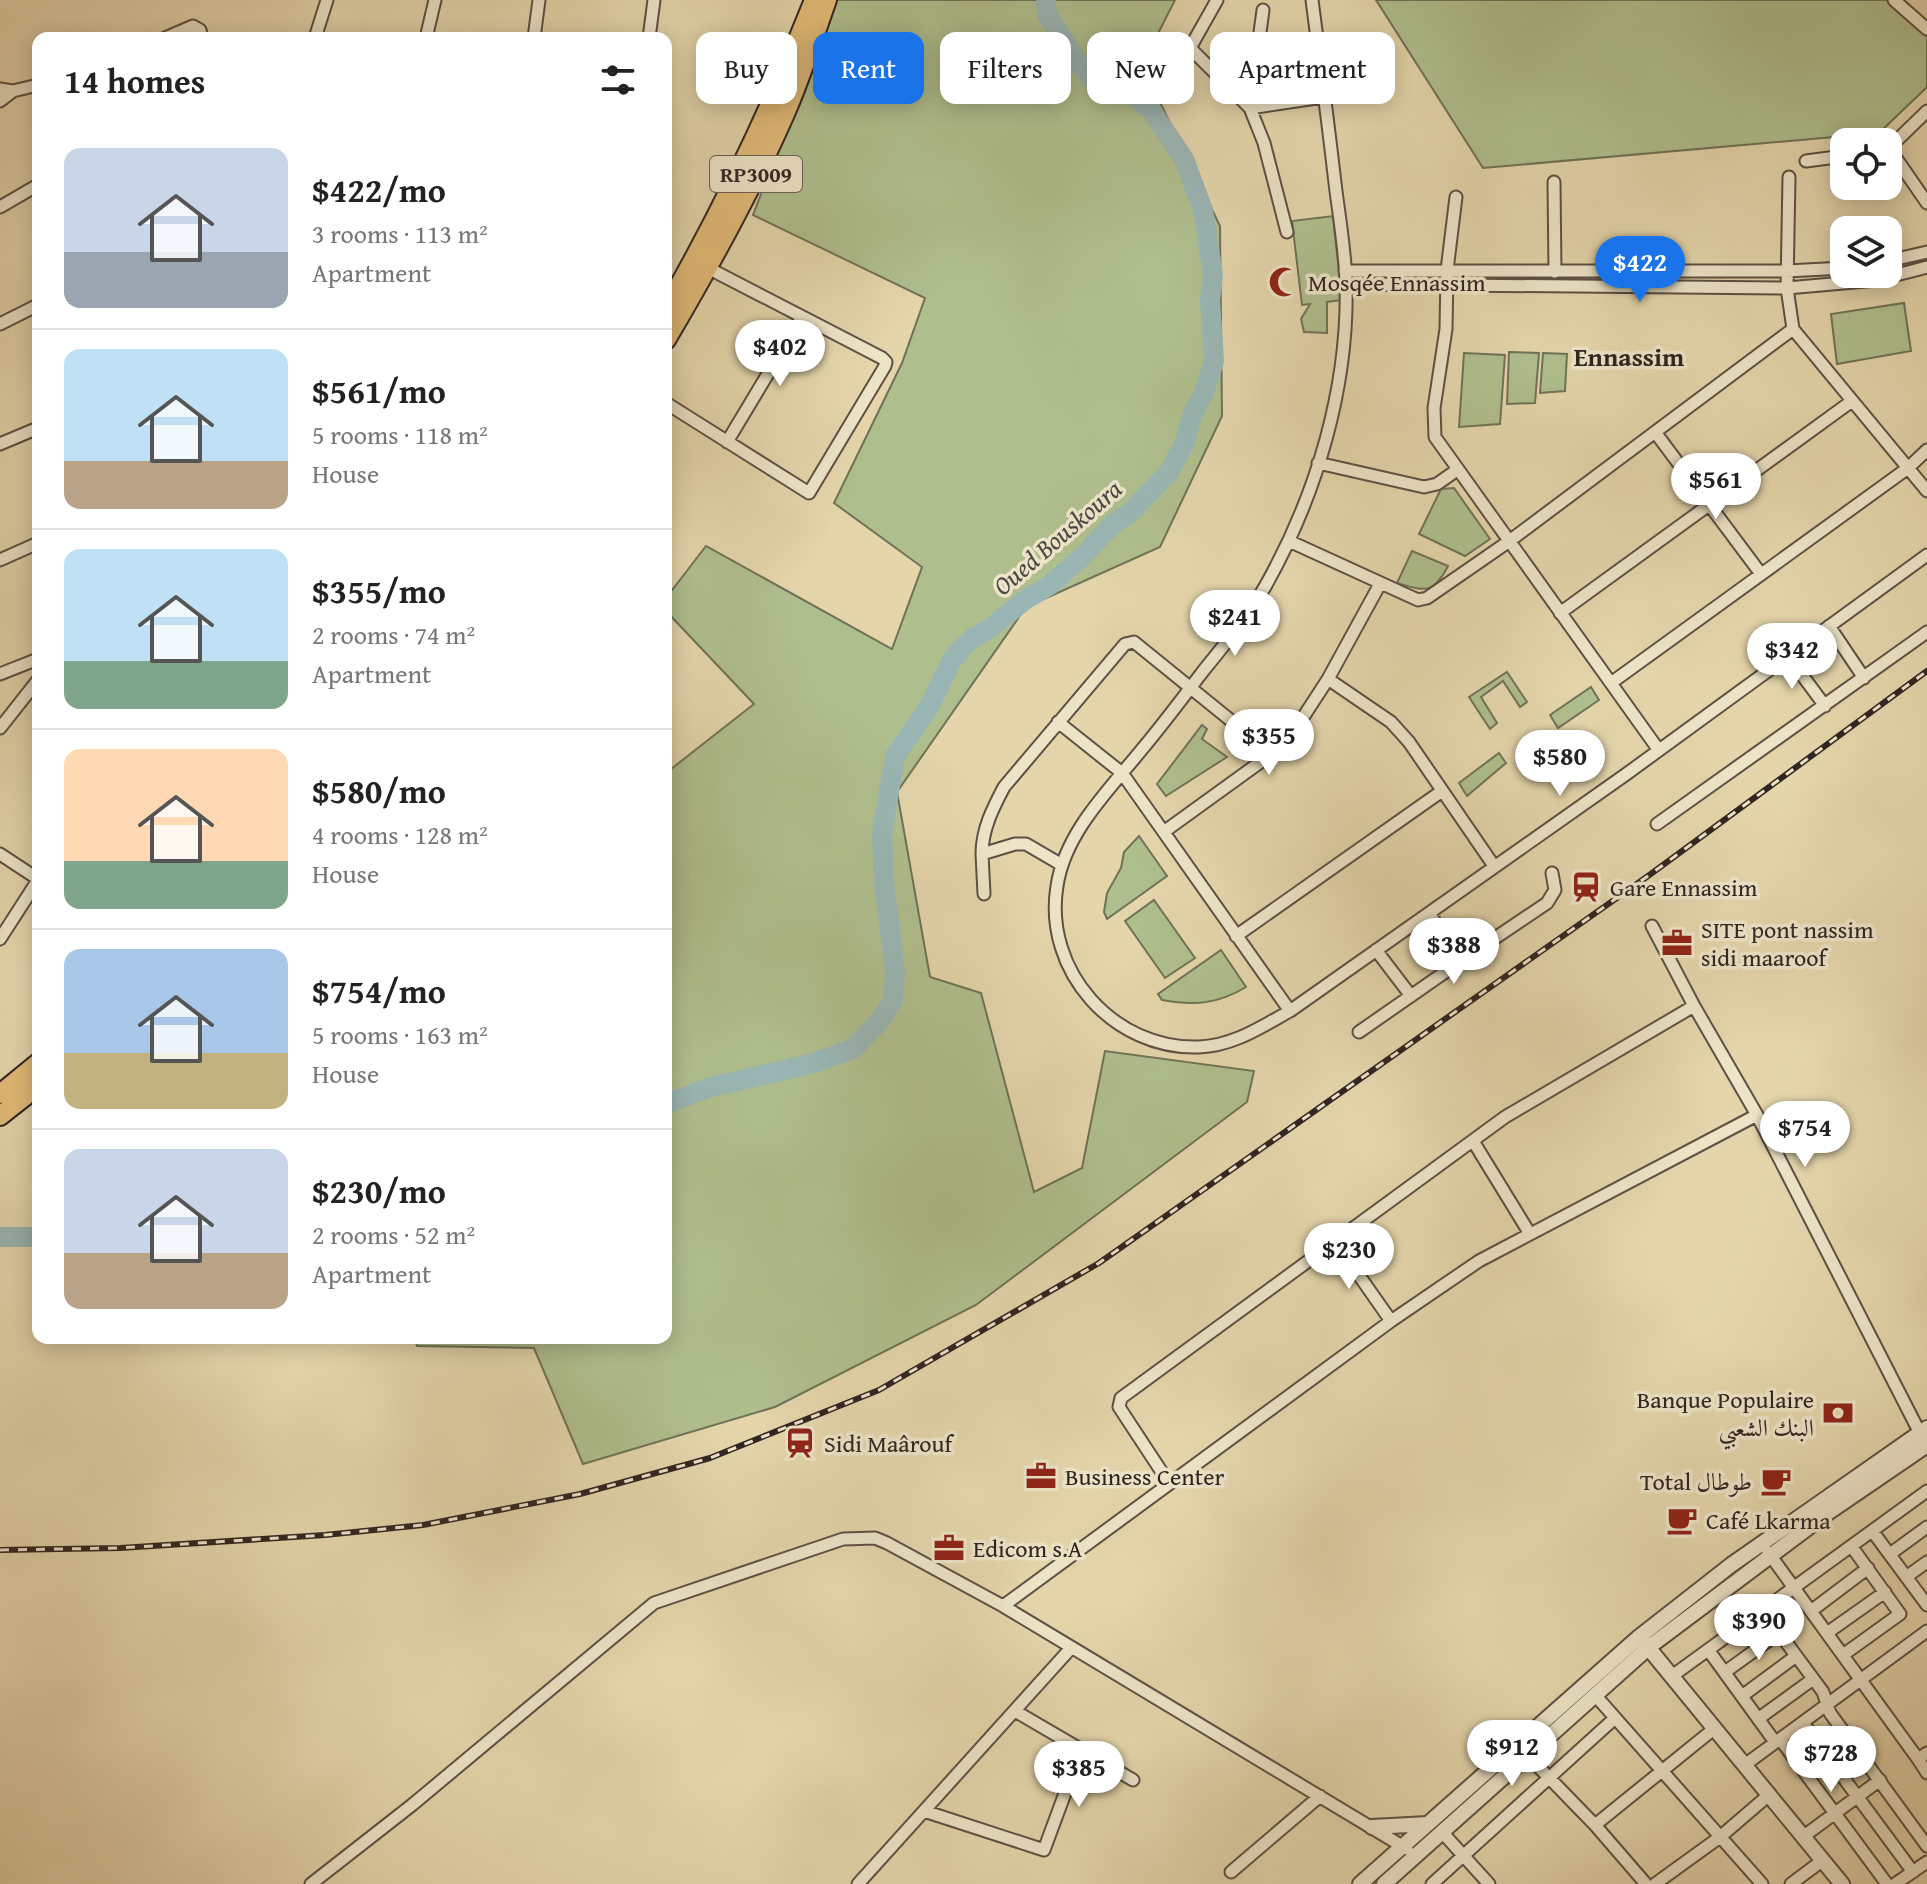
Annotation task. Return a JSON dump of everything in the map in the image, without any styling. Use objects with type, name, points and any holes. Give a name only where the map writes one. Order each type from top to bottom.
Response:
[{"type":"main road","name":"RP3009","points":[[672,298],[740,173],[814,0]]},
{"type":"main road","name":"RP3009","points":[[672,330],[708,268],[785,114],[827,0]]},
{"type":"main road","points":[[0,1094],[32,1068]]},
{"type":"main road","points":[[0,1116],[32,1091]]},
{"type":"street","points":[[317,32],[327,0]]},
{"type":"street","points":[[427,32],[435,0]]},
{"type":"street","points":[[535,32],[539,0]]},
{"type":"street","points":[[650,32],[654,0]]},
{"type":"street","points":[[1210,69],[1190,48],[1217,0]]},
{"type":"street","points":[[1312,0],[1316,32]]},
{"type":"street","points":[[1894,0],[1927,29]]},
{"type":"street","points":[[1260,32],[1263,10]]},
{"type":"street","points":[[179,32],[193,26],[200,32]]},
{"type":"street","points":[[0,89],[13,91],[32,86]]},
{"type":"street","points":[[0,101],[13,91]]},
{"type":"street","points":[[1246,104],[1264,143],[1287,232]]},
{"type":"street","points":[[1250,108],[1277,104]]},
{"type":"street","points":[[1324,104],[1346,277],[1343,347],[1337,388],[1318,463],[1289,541],[1249,612],[1084,823],[1062,865],[1056,888],[1056,912],[1068,967],[1097,1009],[1115,1023],[1169,1044],[1198,1047],[1224,1043],[1251,1033],[1290,1011],[1927,555]]},
{"type":"street","points":[[1902,135],[1927,111]]},
{"type":"street","points":[[1806,161],[1830,158]]},
{"type":"street","points":[[1902,168],[1927,203]]},
{"type":"street","points":[[1789,177],[1787,288],[1793,329],[1927,491]]},
{"type":"street","points":[[1554,182],[1555,272]]},
{"type":"street","points":[[0,207],[32,188]]},
{"type":"street","points":[[1456,197],[1447,270],[1446,329],[1433,423],[1435,437],[1658,749]]},
{"type":"street","points":[[1902,258],[1927,252]]},
{"type":"street","points":[[1346,277],[1448,287],[1787,288],[1877,280],[1927,267]]},
{"type":"street","points":[[672,407],[807,492],[812,491],[886,362],[708,268]]},
{"type":"street","points":[[1346,277],[1447,270],[1830,269]]},
{"type":"street","points":[[0,324],[32,308]]},
{"type":"street","points":[[727,442],[802,317]]},
{"type":"street","points":[[1289,541],[1410,598],[1427,598],[1508,542],[1793,329]]},
{"type":"street","points":[[1560,613],[1852,401]]},
{"type":"street","points":[[0,444],[32,431]]},
{"type":"street","points":[[1655,432],[1761,574]]},
{"type":"street","points":[[1611,683],[1908,468],[1927,450]]},
{"type":"street","points":[[1318,463],[1424,487],[1437,484],[1457,470]]},
{"type":"street","points":[[0,560],[32,546]]},
{"type":"street","points":[[1165,831],[1271,753],[1300,722],[1328,679],[1380,584]]},
{"type":"street","points":[[1829,626],[1864,678]]},
{"type":"street","points":[[1657,824],[1927,632]]},
{"type":"street","points":[[984,894],[983,838],[1004,787],[1129,642],[1134,642],[1271,753]]},
{"type":"street","points":[[1788,656],[1825,706]]},
{"type":"street","points":[[0,674],[32,661]]},
{"type":"street","points":[[1328,679],[1391,722],[1409,742],[1494,866]]},
{"type":"street","points":[[0,728],[32,688]]},
{"type":"street","points":[[1058,722],[1122,773],[1290,1011]]},
{"type":"street","points":[[1236,936],[1442,791]]},
{"type":"street","points":[[982,854],[1015,844],[1026,844],[1062,865]]},
{"type":"street","points":[[0,854],[32,875]]},
{"type":"street","points":[[1359,1032],[1547,903],[1555,890],[1552,873]]},
{"type":"street","points":[[0,939],[32,888]]},
{"type":"street","points":[[1429,913],[1461,961]]},
{"type":"street","points":[[1360,1884],[1644,1642],[1766,1550],[1829,1512],[1926,1440],[1757,1115],[1652,926]]},
{"type":"street","points":[[1376,950],[1411,996]]},
{"type":"street","points":[[1169,1483],[1119,1407],[1121,1398],[1541,1094],[1694,1006]]},
{"type":"street","points":[[1003,1606],[1391,1321],[1479,1261],[1757,1115]]},
{"type":"street","points":[[1473,1141],[1530,1234]]},
{"type":"street","points":[[1335,1241],[1391,1321]]},
{"type":"street","points":[[1672,1676],[1925,1497]]},
{"type":"street","points":[[1890,1554],[1927,1527]]},
{"type":"street","points":[[1873,1532],[1926,1600]]},
{"type":"street","points":[[311,1884],[412,1805],[641,1614],[669,1596],[822,1545],[859,1537],[887,1543],[1003,1606],[1417,1855]]},
{"type":"street","points":[[1843,1655],[1900,1612],[1852,1547]]},
{"type":"street","points":[[1766,1550],[1922,1756],[1927,1773]]},
{"type":"street","points":[[1906,1577],[1927,1562]]},
{"type":"street","points":[[1811,1611],[1868,1568]]},
{"type":"street","points":[[1827,1633],[1885,1592]]},
{"type":"street","points":[[1763,1611],[1813,1679],[1830,1713],[1927,1846]]},
{"type":"street","points":[[1746,1764],[1927,1631]]},
{"type":"street","points":[[1725,1672],[1779,1633]]},
{"type":"street","points":[[1644,1642],[1842,1884]]},
{"type":"street","points":[[1384,1884],[1595,1695],[1644,1642]]},
{"type":"street","points":[[858,1884],[1071,1648]]},
{"type":"street","points":[[1709,1651],[1887,1884]]},
{"type":"street","points":[[1742,1696],[1796,1656]]},
{"type":"street","points":[[1758,1719],[1813,1679]]},
{"type":"street","points":[[1595,1695],[1762,1884]]},
{"type":"street","points":[[1015,1711],[1133,1780]]},
{"type":"street","points":[[1432,1884],[1615,1718]]},
{"type":"street","points":[[1803,1723],[1913,1872]]},
{"type":"street","points":[[1595,1825],[1715,1728]]},
{"type":"street","points":[[924,1811],[1044,1850],[1081,1750]]},
{"type":"street","points":[[1528,1756],[1646,1883],[1720,1837],[1770,1794]]},
{"type":"street","points":[[1804,1836],[1880,1780]]},
{"type":"street","points":[[1231,1872],[1320,1796]]},
{"type":"street","points":[[1372,1827],[1428,1824]]},
{"type":"street","points":[[1442,1832],[1489,1884]]},
{"type":"street","points":[[1791,1884],[1823,1860]]},
{"type":"street","points":[[1895,1884],[1927,1862]]},
{"type":"green space","points":[[835,0],[1175,0],[1159,32],[1087,32],[1087,104],[1161,104],[1220,226],[1222,416],[1160,547],[1026,607],[897,792],[930,977],[981,993],[1034,1192],[1082,1168],[1105,1051],[1254,1071],[1247,1102],[976,1305],[775,1407],[583,1464],[534,1348],[416,1344],[672,1344],[672,768],[754,704],[672,617],[672,590],[706,546],[892,649],[922,567],[834,503],[902,363],[925,298],[753,215],[813,58],[813,104],[924,104],[924,32],[823,32]]},
{"type":"green space","points":[[1376,0],[1904,0],[1927,23],[1927,87],[1884,128],[1830,128],[1830,137],[1483,168]]},
{"type":"green space","points":[[1333,216],[1342,300],[1327,302],[1327,333],[1304,332],[1301,319],[1310,304],[1302,305],[1292,221]]},
{"type":"green space","points":[[1904,303],[1911,351],[1837,364],[1831,314]]},
{"type":"green space","points":[[1509,352],[1539,353],[1535,403],[1507,404]]},
{"type":"green space","points":[[1464,353],[1505,355],[1500,424],[1459,427]]},
{"type":"green space","points":[[1543,353],[1567,354],[1565,391],[1540,393]]},
{"type":"green space","points":[[1454,488],[1490,539],[1465,556],[1419,534],[1441,489]]},
{"type":"green space","points":[[1412,551],[1448,566],[1433,586],[1421,589],[1397,583]]},
{"type":"green space","points":[[1507,672],[1527,702],[1520,707],[1503,681],[1481,697],[1497,723],[1490,729],[1469,697]]},
{"type":"green space","points":[[1591,687],[1599,700],[1558,728],[1550,715]]},
{"type":"green space","points":[[1202,725],[1207,729],[1202,739],[1227,757],[1166,796],[1157,784]]},
{"type":"green space","points":[[1499,753],[1506,763],[1467,796],[1459,783]]},
{"type":"green space","points":[[1139,836],[1167,876],[1107,919],[1104,912],[1107,893],[1121,868],[1124,852]]},
{"type":"green space","points":[[1154,900],[1195,958],[1165,978],[1125,921]]},
{"type":"green space","points":[[1221,950],[1246,987],[1206,1002],[1162,1000],[1158,994]]},
{"type":"waterway","name":"Oued Bouskoura","points":[[672,1102],[711,1087],[810,1064],[853,1049],[880,1021],[893,1000],[895,971],[884,883],[882,833],[895,756],[929,707],[952,660],[962,648],[1050,585],[1112,525],[1131,512],[1170,471],[1203,395],[1214,361],[1210,300],[1213,275],[1203,210],[1184,159],[1151,110],[1129,92],[1094,81],[1081,67],[1047,14],[1046,0]]},
{"type":"waterway","name":"Oued Bouskoura","points":[[0,1237],[32,1237]]},
{"type":"railway","points":[[0,1550],[120,1548],[325,1535],[423,1525],[580,1494],[710,1458],[879,1390],[1099,1263],[1648,876],[1927,671]]},
{"type":"place","name":"Mosqée Ennassim","points":[[1284,282]]},
{"type":"place","name":"Gare Ennassim","points":[[1586,887]]},
{"type":"place","name":"SITE pont nassim sidi maaroof","points":[[1677,943]]},
{"type":"place","name":"Banque Populaire البنك الشعبي","points":[[1838,1413]]},
{"type":"place","name":"Sidi Maârouf","points":[[800,1443]]},
{"type":"place","name":"Business Center","points":[[1041,1476]]},
{"type":"place","name":"Total طوطال","points":[[1776,1481]]},
{"type":"place","name":"Café Lkarma","points":[[1682,1520]]},
{"type":"place","name":"Edicom s.A","points":[[949,1548]]},
{"type":"district","name":"Ennassim","points":[[1629,356]]}]
